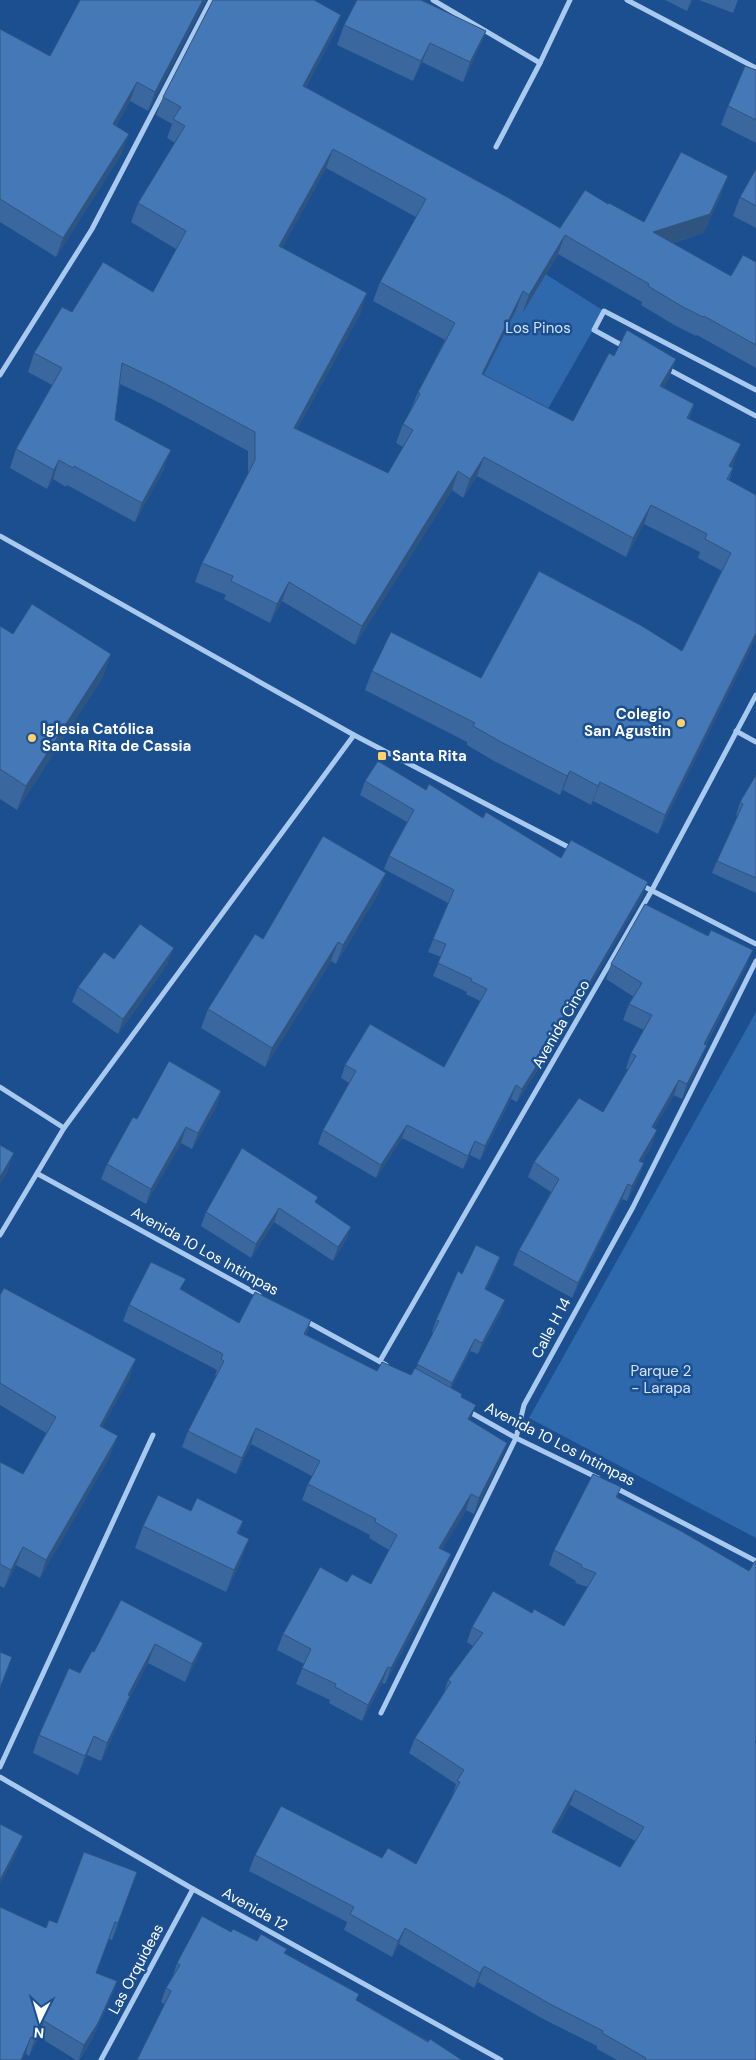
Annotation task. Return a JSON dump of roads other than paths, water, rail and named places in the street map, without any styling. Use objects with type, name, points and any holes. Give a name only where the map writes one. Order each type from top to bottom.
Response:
[{"type":"street","points":[[0,375],[92,229],[211,0]]},
{"type":"street","points":[[433,0],[540,63]]},
{"type":"street","points":[[496,147],[540,63],[570,0]]},
{"type":"street","points":[[627,0],[756,68]]},
{"type":"street","points":[[628,348],[594,330],[604,311],[756,390]]},
{"type":"street","points":[[662,366],[756,416]]},
{"type":"street","points":[[0,536],[354,735],[582,854]]},
{"type":"street","name":"Avenida Cinco","points":[[380,1361],[652,890],[756,695]]},
{"type":"street","points":[[736,731],[756,742]]},
{"type":"street","points":[[0,1235],[64,1128],[354,735]]},
{"type":"street","points":[[634,881],[756,944]]},
{"type":"street","name":"Calle H 14","points":[[381,1713],[516,1438],[524,1405],[633,1208],[756,962]]},
{"type":"street","points":[[0,1087],[64,1128]]},
{"type":"street","name":"Avenida 10 Los Intimpas","points":[[38,1174],[266,1299]]},
{"type":"street","points":[[301,1318],[388,1366]]},
{"type":"street","name":"Avenida 10 Los Intimpas","points":[[465,1409],[516,1438],[676,1517],[756,1561]]},
{"type":"street","points":[[0,1767],[153,1436]]},
{"type":"street","name":"Avenida 12","points":[[0,1777],[193,1889],[501,2060]]},
{"type":"street","name":"Las Orquideas","points":[[101,2060],[193,1889]]},
{"type":"place","name":"Colegio San Agustin","points":[[681,723]]},
{"type":"place","name":"Iglesia Católica Santa Rita de Cassia","points":[[32,738]]},
{"type":"place","name":"Santa Rita","points":[[382,756]]},
{"type":"park label","name":"Los Pinos","points":[[538,328]]},
{"type":"park label","name":"Parque 2 - Larapa","points":[[661,1380]]}]
